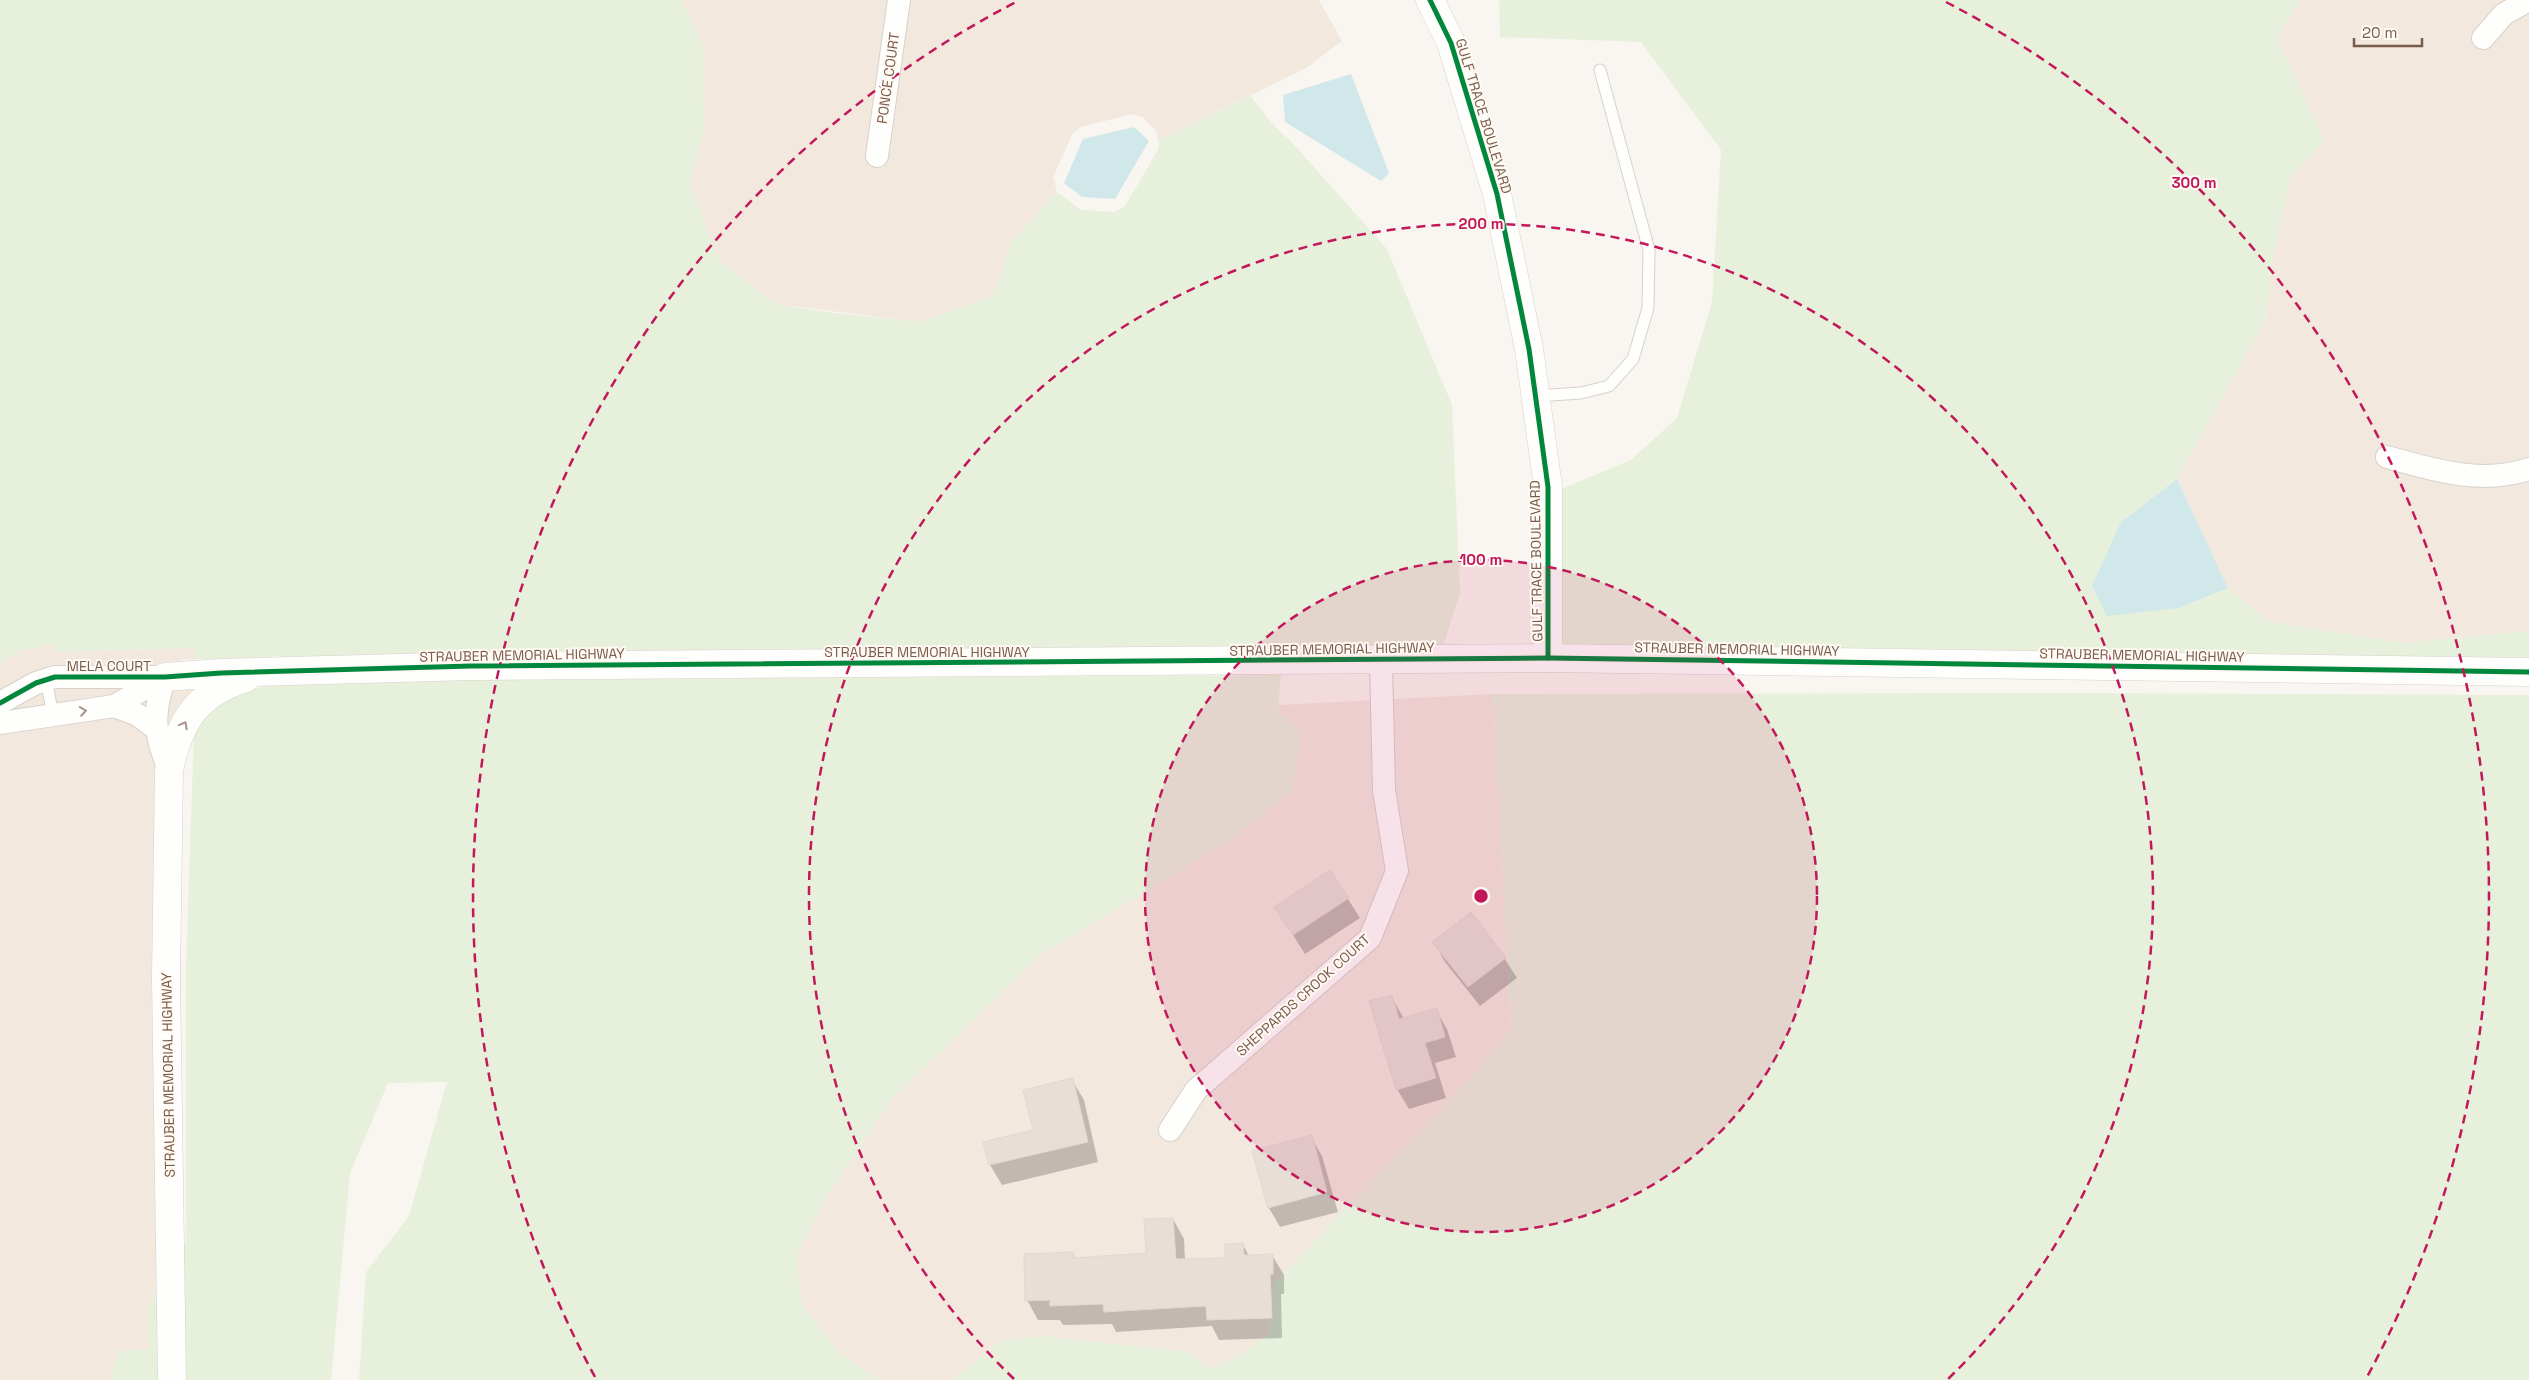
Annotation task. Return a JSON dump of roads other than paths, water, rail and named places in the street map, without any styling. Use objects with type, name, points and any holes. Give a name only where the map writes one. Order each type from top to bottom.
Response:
[{"type":"street","name":"PONCE COURT","points":[[877,156],[899,0]]},
{"type":"street","name":"GULF TRACE BOULEVARD","points":[[1430,0],[1451,43],[1497,194],[1529,349],[1548,486],[1548,658]]},
{"type":"street","points":[[2483,38],[2504,14],[2529,0]]},
{"type":"street","points":[[2387,458],[2462,475],[2493,476],[2529,469]]},
{"type":"street","name":"STRAUBER MEMORIAL HIGHWAY","points":[[169,771],[155,728],[156,711],[165,677],[270,671],[481,666],[1380,661],[1548,658],[2529,672]]},
{"type":"street","name":"SHEPPARDS CROOK COURT","points":[[1170,1130],[1196,1090],[1370,938],[1397,872],[1384,790],[1380,661]]},
{"type":"street","name":"STRAUBER MEMORIAL HIGHWAY","points":[[172,1380],[166,978],[169,771],[175,744],[183,725],[203,698],[230,682],[270,671]]},
{"type":"street","name":"MELA COURT","points":[[0,703],[36,683],[46,680],[76,676],[165,677]]},
{"type":"street","name":"MELA COURT","points":[[0,723],[114,706],[165,677]]},
{"type":"street","name":"MELA COURT","points":[[114,706],[138,715],[155,728]]},
{"type":"lane","points":[[1535,396],[1581,393],[1609,386],[1633,359],[1648,308],[1649,250],[1600,70]]},
{"type":"lane","points":[[46,680],[53,716]]},
{"type":"water","points":[[1351,74],[1389,173],[1381,181],[1285,122],[1283,95]]},
{"type":"water","points":[[1134,127],[1149,141],[1115,199],[1082,197],[1064,183],[1083,139]]},
{"type":"water","points":[[2177,479],[2228,588],[2179,608],[2107,616],[2092,586],[2121,522]]}]
